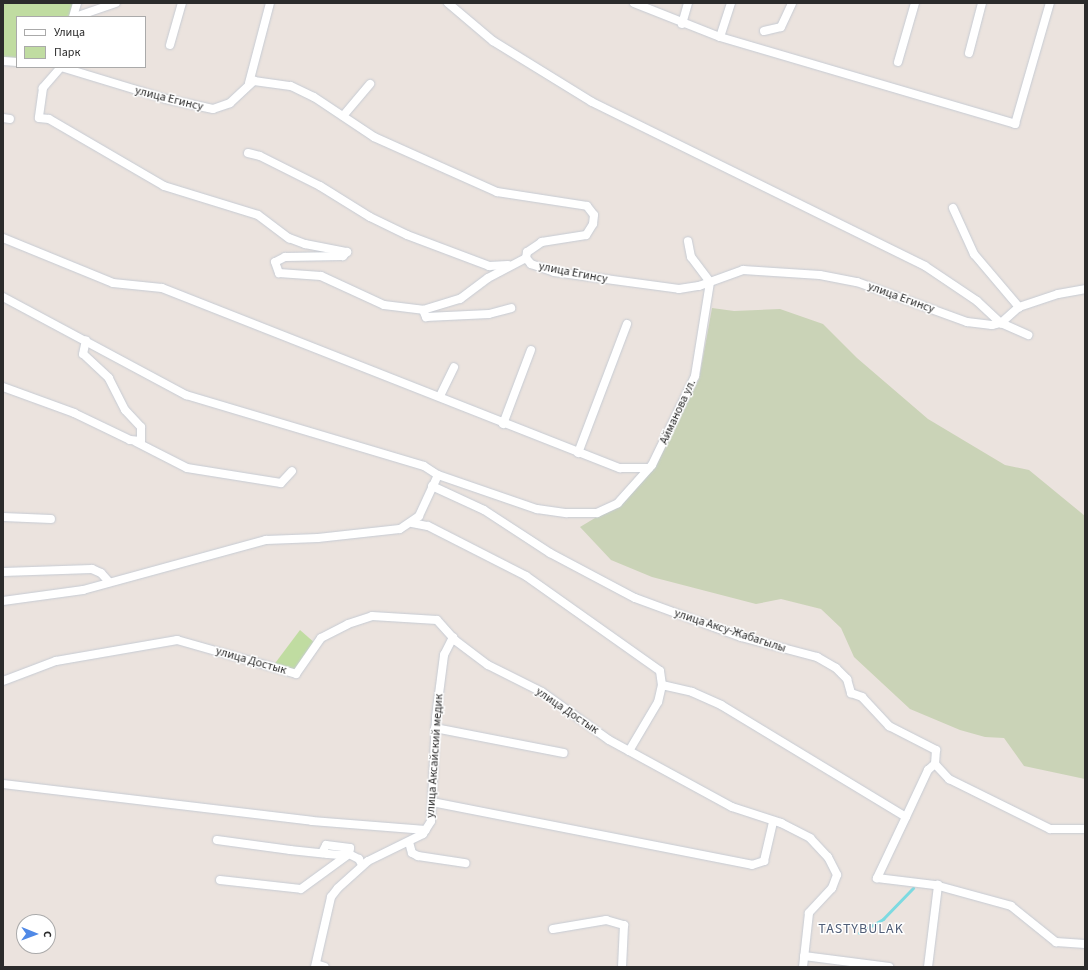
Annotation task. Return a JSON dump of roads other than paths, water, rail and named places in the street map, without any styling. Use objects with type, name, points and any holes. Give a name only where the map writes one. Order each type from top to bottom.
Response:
[{"type":"street","points":[[74,16],[77,3]]},
{"type":"street","points":[[77,16],[116,3]]},
{"type":"street","points":[[170,45],[182,3]]},
{"type":"street","points":[[249,83],[270,3]]},
{"type":"street","points":[[448,3],[493,41],[592,102],[926,266],[976,301],[1001,323],[1028,336]]},
{"type":"street","points":[[634,3],[682,24],[720,37],[1015,124],[1050,3]]},
{"type":"street","points":[[682,24],[688,3]]},
{"type":"street","points":[[720,37],[732,3]]},
{"type":"street","points":[[764,30],[781,27],[792,3]]},
{"type":"street","points":[[898,62],[915,3]]},
{"type":"street","points":[[969,53],[982,3]]},
{"type":"street","points":[[3,61],[16,62]]},
{"type":"street","points":[[60,68],[43,88],[39,118],[49,119],[164,186],[258,215],[289,238],[305,244],[347,252],[343,256],[285,257],[274,262],[279,273],[321,276],[384,305],[423,310],[438,308],[460,299],[493,276],[523,260]]},
{"type":"street","name":"улица Егинсу","points":[[64,68],[166,100],[213,109],[230,103],[249,83],[254,80],[291,86],[343,116],[374,137],[497,192],[581,203],[591,210],[593,224],[586,234],[542,242],[532,246],[523,260],[554,272],[632,284],[679,289],[710,282],[742,270],[820,275],[857,282],[967,322],[1001,323]]},
{"type":"street","points":[[343,116],[370,84]]},
{"type":"street","points":[[248,153],[260,156],[320,186],[370,217],[407,235],[489,266],[501,267],[523,260]]},
{"type":"street","points":[[953,208],[974,254],[1019,307]]},
{"type":"street","points":[[3,238],[113,283],[162,288],[440,396],[503,424],[620,468],[649,468]]},
{"type":"street","points":[[688,242],[691,257],[710,282]]},
{"type":"street","points":[[489,266],[494,271],[493,276]]},
{"type":"street","name":"Айманова ул.","points":[[3,297],[86,340],[186,395],[424,466],[438,475],[536,509],[567,513],[597,513],[618,503],[649,468],[695,376],[710,282]]},
{"type":"street","points":[[1001,323],[1019,307],[1058,294],[1085,289]]},
{"type":"street","points":[[423,310],[426,317],[489,314],[510,308]]},
{"type":"street","points":[[578,452],[627,324]]},
{"type":"street","points":[[86,340],[83,354],[109,378],[125,410],[141,428],[150,448]]},
{"type":"street","points":[[503,424],[531,350]]},
{"type":"street","points":[[440,396],[454,367]]},
{"type":"street","points":[[3,387],[74,413],[150,448],[187,468],[243,478],[281,482],[292,471]]},
{"type":"street","points":[[136,442],[141,441],[143,435]]},
{"type":"street","points":[[3,601],[83,590],[266,540],[386,532],[412,523],[419,516],[438,475]]},
{"type":"street","name":"улица Аксу-Жабагылы","points":[[432,486],[484,510],[550,553],[619,591],[742,637],[817,657],[836,668],[847,679],[852,693],[862,697],[889,726],[936,750],[935,764],[949,779],[1050,829],[1085,829]]},
{"type":"street","points":[[3,516],[51,519]]},
{"type":"street","points":[[419,516],[428,526]]},
{"type":"street","points":[[412,523],[428,526],[526,576],[590,619],[660,671],[662,685],[658,702],[629,751]]},
{"type":"street","points":[[3,572],[92,569],[101,573],[109,582]]},
{"type":"street","name":"улица Достык","points":[[3,682],[56,661],[177,640],[296,674],[321,638],[372,616],[437,620],[453,637],[488,665],[542,692],[629,751],[732,807],[773,822],[810,838],[828,857],[837,875],[832,888],[809,913],[803,967]]},
{"type":"street","name":"улица Аксайский медик","points":[[316,966],[331,897],[362,865],[409,842],[426,830],[431,821],[435,728],[444,654],[453,637]]},
{"type":"street","points":[[662,685],[692,692],[721,705],[906,817]]},
{"type":"street","points":[[435,728],[564,753]]},
{"type":"street","points":[[935,764],[928,770],[877,878],[938,885],[1011,906],[1056,942],[1085,944]]},
{"type":"street","points":[[3,784],[312,821],[426,830]]},
{"type":"street","points":[[432,802],[752,865],[764,861],[773,822]]},
{"type":"street","points":[[217,840],[322,853],[349,854],[359,859],[362,865]]},
{"type":"street","points":[[409,842],[412,853],[418,856],[465,864]]},
{"type":"street","points":[[220,880],[302,889],[349,854]]},
{"type":"street","points":[[928,967],[938,885]]},
{"type":"street","points":[[553,929],[606,920],[624,925],[622,967]]},
{"type":"street","points":[[804,956],[889,967]]},
{"type":"street","points":[[316,966],[325,967]]},
{"type":"waterway","points":[[859,933],[883,919],[913,888]]},
{"type":"district","name":"TASTYBULAK","points":[[861,929]]}]
